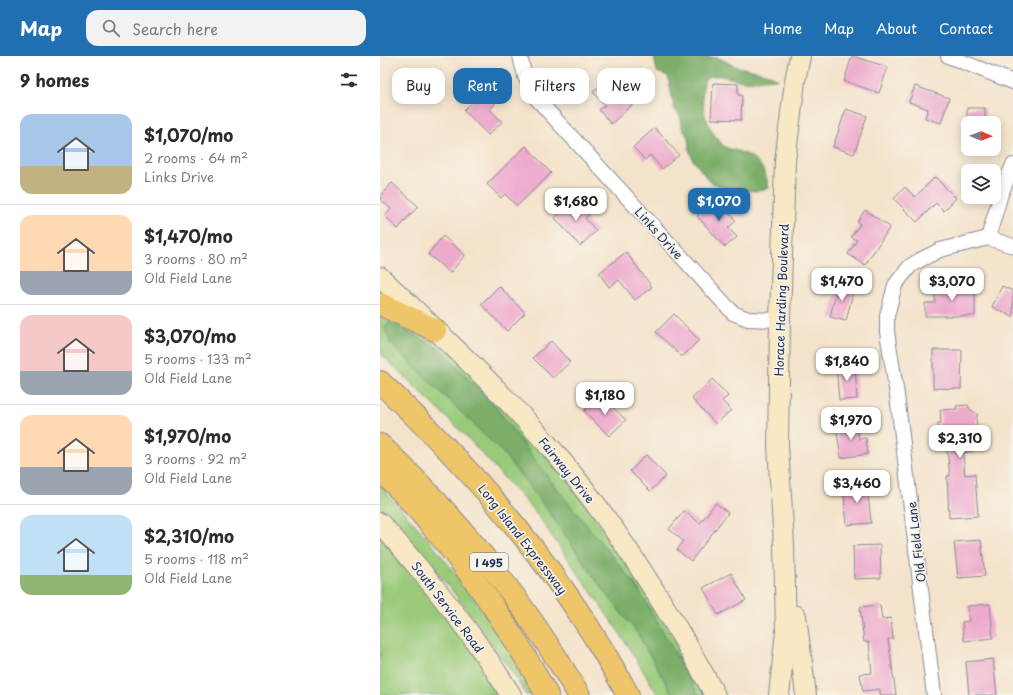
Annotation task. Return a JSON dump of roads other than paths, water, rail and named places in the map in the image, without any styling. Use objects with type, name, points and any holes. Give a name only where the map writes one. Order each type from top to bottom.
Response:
[{"type":"highway","points":[[380,304],[435,330]]},
{"type":"highway","name":"Long Island Expressway","points":[[380,382],[449,449],[513,522],[570,599],[628,695]]},
{"type":"highway","name":"I 495","points":[[380,445],[419,482],[484,556],[541,635],[579,695]]},
{"type":"highway","points":[[380,469],[423,514],[480,587],[529,662],[547,695]]},
{"type":"street","name":"Links Drive","points":[[520,56],[525,77],[536,98],[733,313],[748,319],[780,320]]},
{"type":"street","name":"Horace Harding Boulevard","points":[[779,695],[786,631],[784,545],[778,446],[785,161],[795,81],[800,56]]},
{"type":"street","points":[[948,56],[1013,82]]},
{"type":"street","points":[[1013,165],[1001,194],[988,238],[1013,246]]},
{"type":"street","name":"Old Field Lane","points":[[934,695],[897,396],[887,332],[887,316],[895,285],[910,266],[940,250],[988,238]]},
{"type":"street","name":"Fairway Drive","points":[[380,277],[482,374],[524,418],[586,492],[649,582],[692,652],[715,695]]},
{"type":"street","name":"South Service Road","points":[[380,523],[440,592],[469,631],[511,695]]},
{"type":"street","name":"Horace Harding Boulevard","points":[[784,545],[798,632],[806,695]]}]
